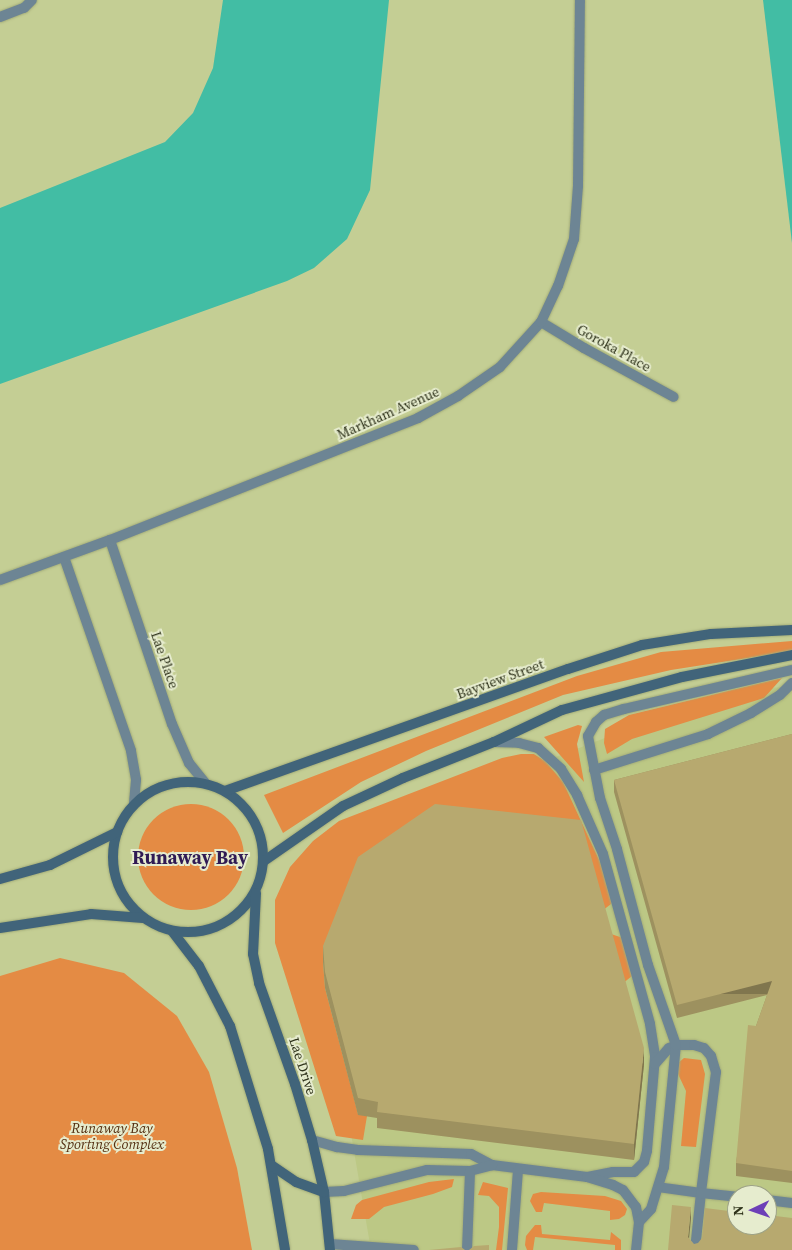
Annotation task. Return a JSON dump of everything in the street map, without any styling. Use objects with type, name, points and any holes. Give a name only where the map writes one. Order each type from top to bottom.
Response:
[{"type":"main road","name":"Bayview Street","points":[[225,791],[568,669],[642,645],[711,634],[792,630]]},
{"type":"main road","points":[[264,862],[344,806],[403,778],[494,742],[538,720],[588,701],[682,677],[792,655]]},
{"type":"main road","points":[[186,781],[205,783],[225,791],[242,804],[254,821],[262,841],[264,862],[256,892],[241,912],[221,926],[197,933],[172,931],[157,926],[143,918],[129,904],[120,888],[114,870],[113,851],[117,832],[124,818],[134,805],[149,792],[166,784],[186,781]]},
{"type":"main road","points":[[0,879],[50,865],[117,832]]},
{"type":"main road","name":"Lae Drive","points":[[256,892],[254,954],[259,983],[295,1084],[312,1140],[324,1192],[330,1247]]},
{"type":"main road","points":[[0,928],[91,914],[143,918]]},
{"type":"main road","points":[[172,931],[199,966],[230,1026],[253,1097],[271,1165],[285,1250]]},
{"type":"main road","points":[[271,1165],[296,1182],[324,1192]]},
{"type":"street","points":[[0,18],[24,8],[32,0]]},
{"type":"street","name":"Markham Avenue","points":[[0,580],[110,540],[418,418],[458,396],[500,367],[541,322],[558,286],[574,239],[578,186],[580,0]]},
{"type":"street","name":"Goroka Place","points":[[541,322],[584,348],[674,397]]},
{"type":"street","name":"Lae Place","points":[[110,540],[172,724],[189,763],[205,783]]},
{"type":"street","points":[[64,557],[131,751],[136,780],[134,805]]},
{"type":"street","points":[[639,1222],[651,1209],[666,1154],[676,1045],[648,965],[617,849],[600,798],[588,736],[596,722],[604,716],[668,698],[792,670]]},
{"type":"street","points":[[594,770],[708,734],[751,713],[780,695],[792,683]]},
{"type":"street","points":[[494,742],[538,748],[561,769],[577,795],[603,854],[650,1024],[655,1064],[647,1152],[644,1162],[634,1172],[613,1172],[587,1177]]},
{"type":"street","points":[[655,1064],[669,1048],[676,1045],[694,1045],[704,1048],[711,1056],[716,1072],[695,1250]]},
{"type":"street","points":[[312,1140],[337,1147],[358,1150],[471,1154],[492,1165],[518,1170],[587,1177],[623,1190],[636,1207],[639,1222],[636,1250]]},
{"type":"street","points":[[324,1192],[344,1191],[427,1170],[470,1171],[492,1165]]},
{"type":"street","points":[[512,1250],[518,1170]]},
{"type":"street","points":[[466,1250],[470,1171]]},
{"type":"street","points":[[658,1187],[727,1196]]},
{"type":"street","points":[[777,1201],[792,1203]]},
{"type":"street","points":[[330,1247],[414,1250]]},
{"type":"shaded area","points":[[792,687],[792,1250],[371,1250],[350,1128],[319,1022],[326,896],[421,809],[732,689]]},
{"type":"green space","points":[[792,641],[792,651],[671,670],[563,695],[426,751],[361,782],[283,833],[264,795],[577,676],[661,652]]},
{"type":"green space","points":[[782,678],[764,698],[632,739],[607,754],[604,743],[605,729],[629,715]]},
{"type":"green space","points":[[578,725],[582,726],[577,744],[584,782],[544,737]]},
{"type":"green space","points":[[521,754],[534,754],[545,761],[563,782],[613,890],[611,904],[602,911],[358,874],[323,962],[325,988],[358,1114],[367,1116],[363,1140],[336,1136],[275,943],[275,900],[290,867],[313,841],[339,821],[502,758]]},
{"type":"green space","points":[[191,804],[211,808],[229,819],[240,837],[244,857],[240,877],[229,895],[211,906],[191,910],[171,906],[153,895],[142,877],[138,857],[142,837],[153,819],[171,808]]},
{"type":"green space","points":[[608,933],[623,938],[632,976],[622,984]]},
{"type":"green space","name":"Runaway Bay Sporting Complex","points":[[60,958],[124,973],[177,1016],[209,1072],[237,1168],[252,1250],[0,1250],[0,976]]},
{"type":"green space","points":[[684,1058],[701,1060],[705,1074],[696,1147],[681,1146],[686,1091],[678,1074],[678,1063]]},
{"type":"green space","points":[[454,1179],[452,1187],[384,1207],[369,1219],[351,1219],[356,1205],[362,1200],[429,1182]]},
{"type":"green space","points":[[483,1182],[508,1188],[502,1250],[496,1250],[499,1207],[489,1196],[478,1195]]},
{"type":"green space","points":[[541,1192],[605,1196],[621,1201],[627,1209],[625,1215],[619,1219],[610,1220],[610,1211],[544,1203],[542,1212],[536,1212],[530,1201],[533,1194]]},
{"type":"green space","points":[[535,1225],[541,1225],[542,1234],[610,1240],[611,1232],[621,1240],[621,1250],[615,1250],[615,1245],[535,1237],[533,1250],[527,1250],[525,1245],[526,1236]]},
{"type":"water","points":[[223,0],[389,0],[370,190],[347,239],[314,268],[287,281],[0,384],[0,208],[165,142],[193,113],[213,68]]},
{"type":"water","points":[[763,0],[792,0],[792,243]]},
{"type":"building","points":[[792,734],[792,1171],[736,1163],[748,1025],[756,1026],[772,981],[677,1005],[614,780]]},
{"type":"building","points":[[435,804],[581,820],[644,1048],[634,1144],[377,1112],[378,1102],[358,1098],[325,972],[323,946],[358,857]]},
{"type":"building","points":[[672,1205],[691,1207],[688,1237],[694,1244],[698,1243],[702,1238],[705,1208],[727,1211],[727,1235],[777,1235],[777,1216],[792,1218],[792,1250],[668,1250]]},
{"type":"building","points":[[489,1245],[489,1250],[469,1250],[474,1246]]},
{"type":"building","points":[[461,1247],[465,1250],[429,1250]]},
{"type":"district","name":"Runaway Bay","points":[[190,858]]}]
